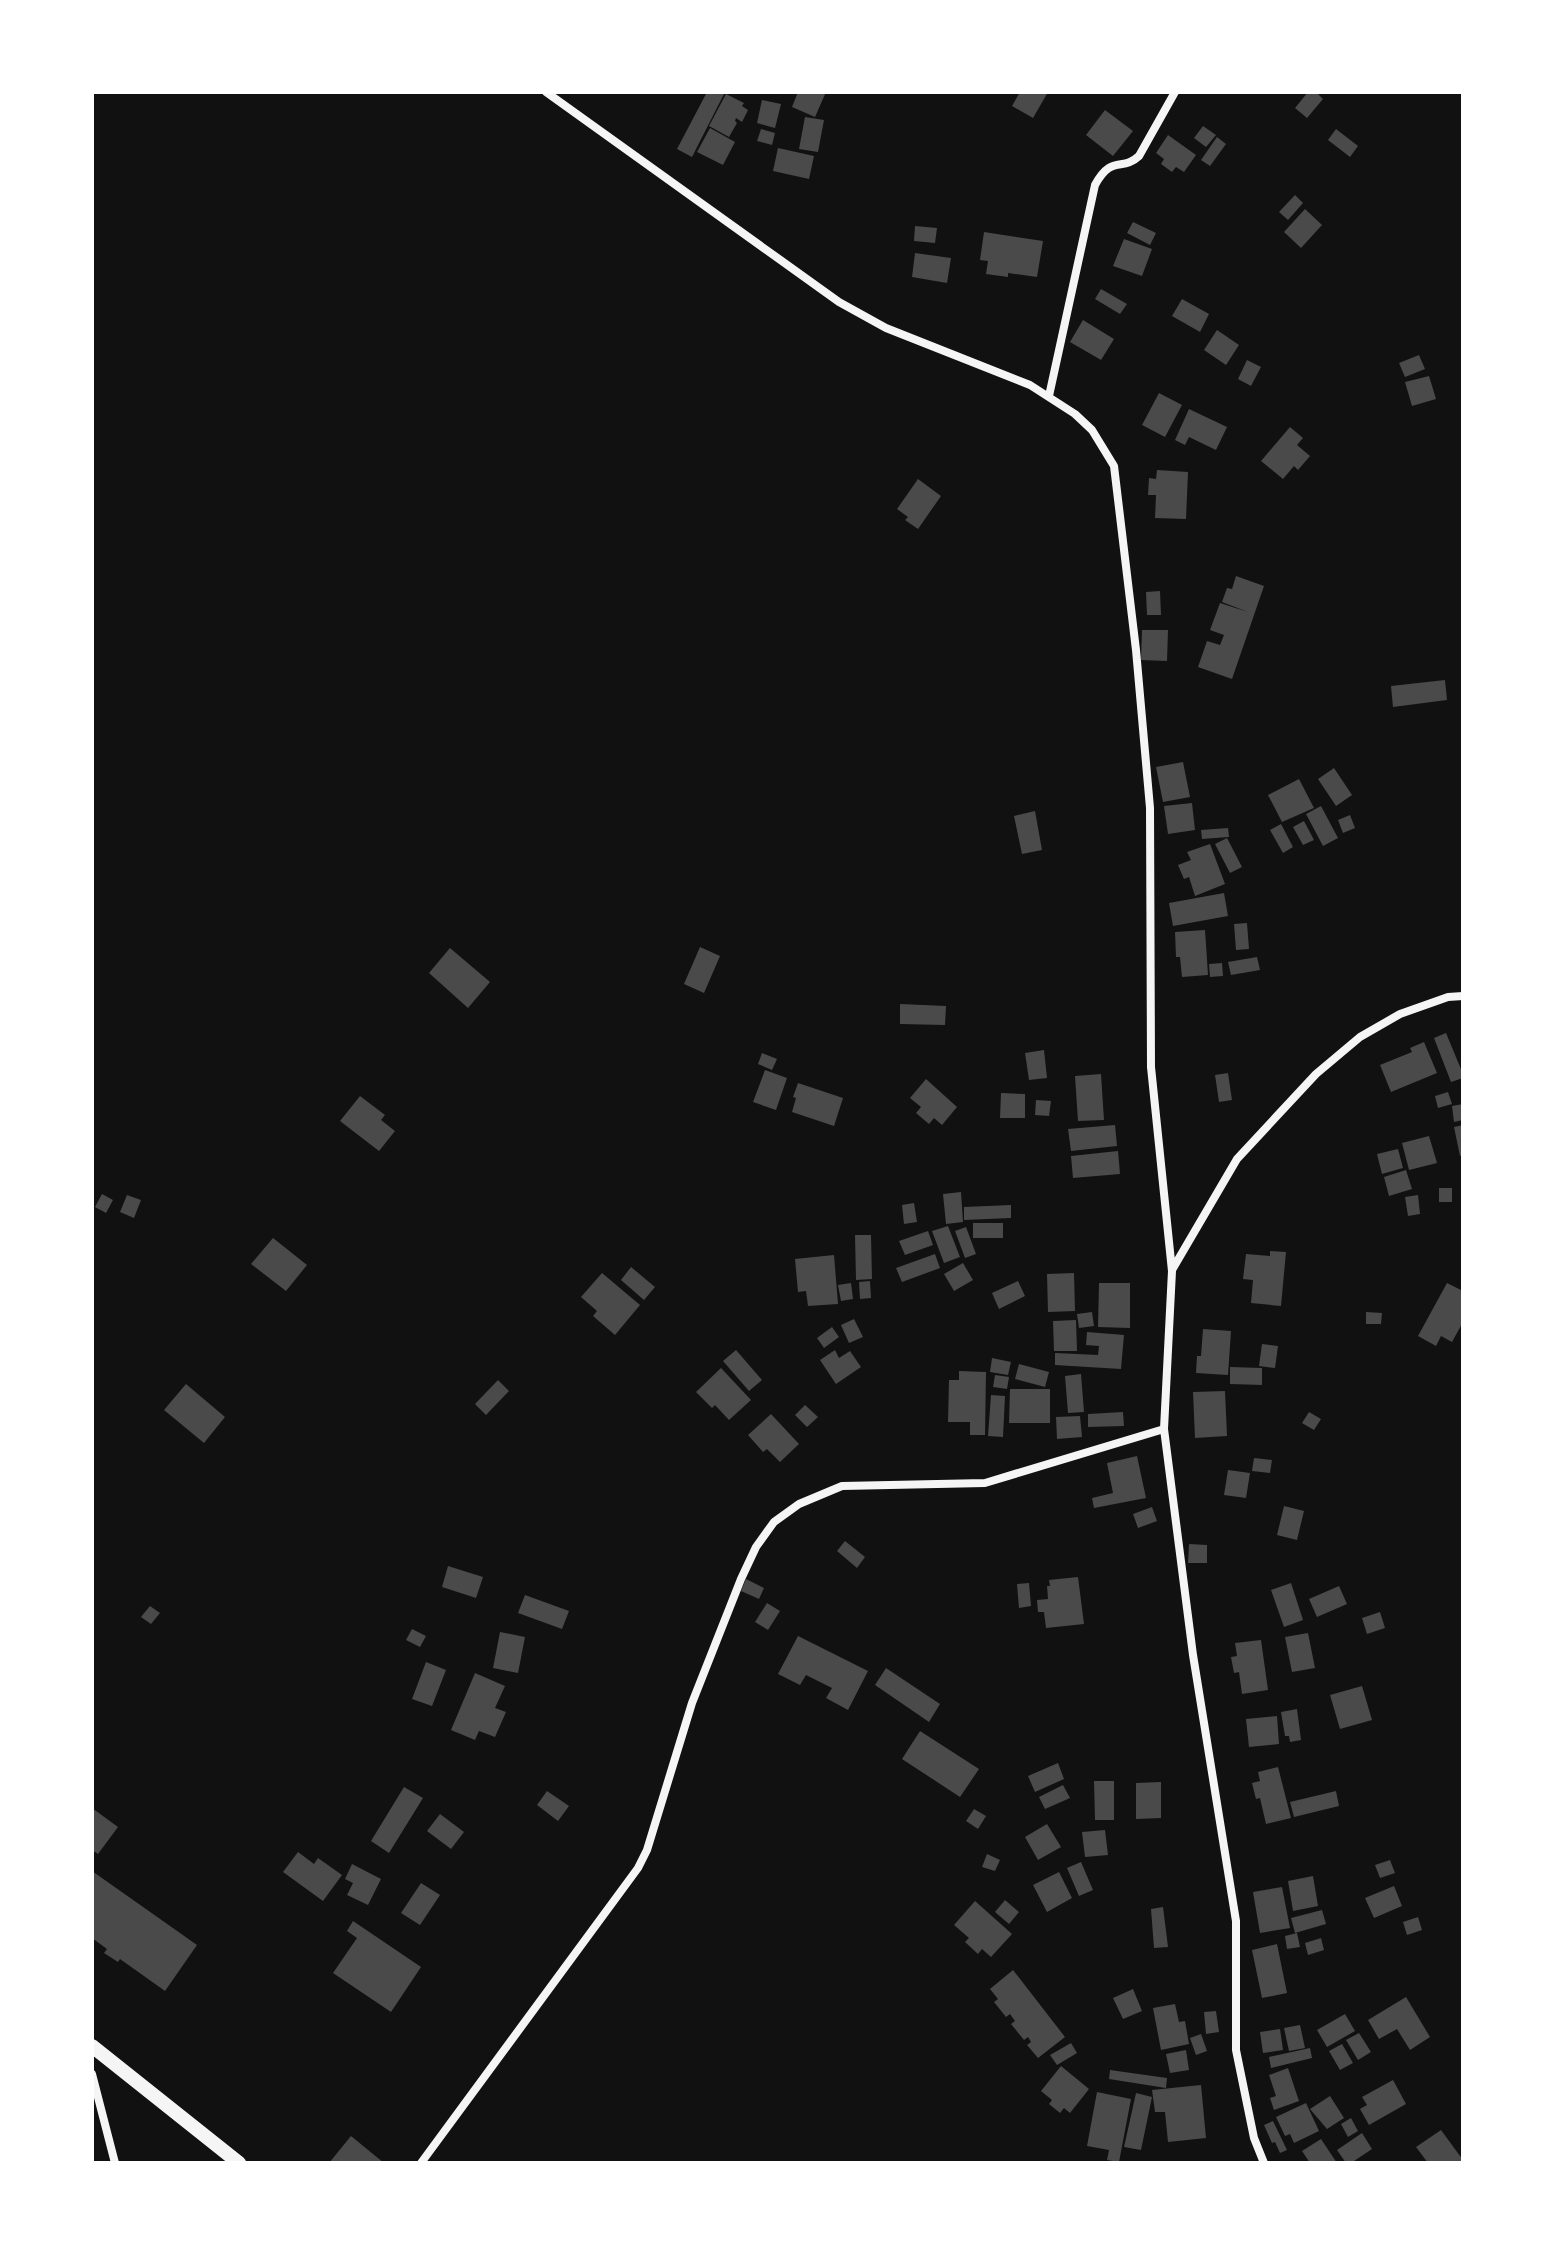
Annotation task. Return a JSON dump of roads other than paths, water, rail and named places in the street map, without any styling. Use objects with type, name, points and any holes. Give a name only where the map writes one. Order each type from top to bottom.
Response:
[{"type":"street","points":[[546,92],[848,308],[886,328],[1030,385],[1049,396],[1092,430],[1114,466],[1136,650],[1150,808],[1151,1067],[1172,1271],[1164,1429],[1193,1655],[1236,1921],[1236,2050],[1254,2138],[1264,2163]]},
{"type":"street","points":[[1049,396],[1095,185],[1104,171],[1114,164],[1129,162],[1139,156],[1175,92]]},
{"type":"street","points":[[1172,1271],[1237,1159],[1316,1074],[1360,1037],[1400,1014],[1448,997],[1463,996]]},
{"type":"street","points":[[421,2163],[638,1868],[647,1850],[692,1703],[730,1606],[756,1547],[774,1522],[799,1504],[842,1486],[985,1483],[1164,1429]]},
{"type":"street","points":[[92,2046],[239,2163]]},
{"type":"street","points":[[92,2074],[115,2163]]}]
